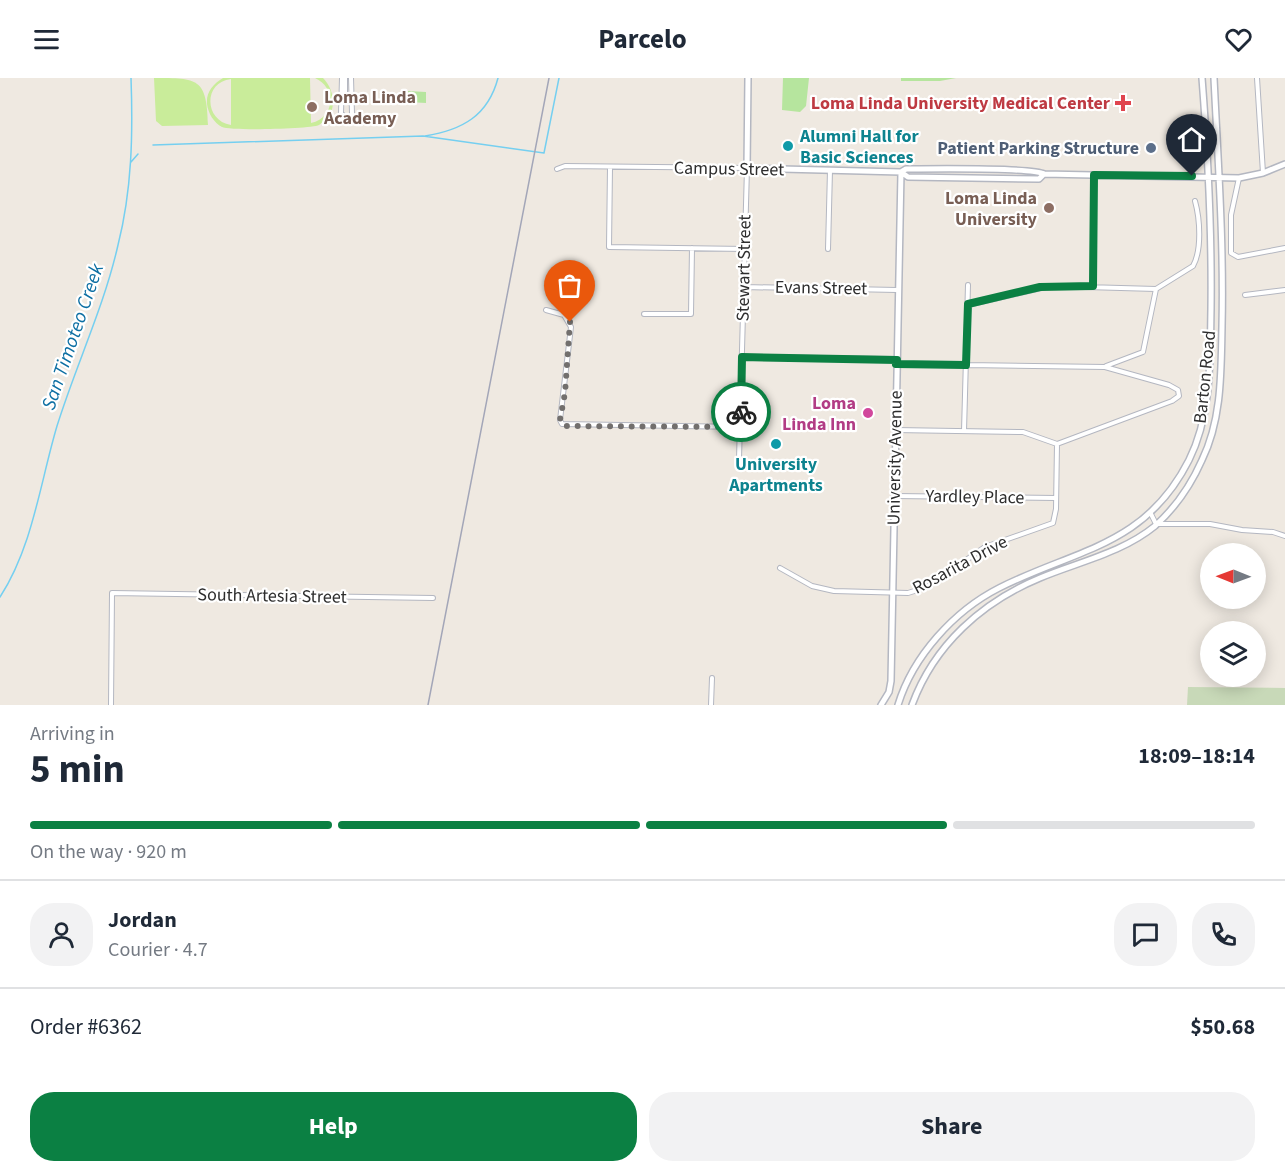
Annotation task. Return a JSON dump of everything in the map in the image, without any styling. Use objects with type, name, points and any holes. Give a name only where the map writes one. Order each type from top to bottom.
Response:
[{"type":"main road","name":"Stewart Street","points":[[747,168],[748,78]]},
{"type":"main road","name":"Barton Road","points":[[898,705],[903,690],[924,653],[954,620],[999,588],[1068,561],[1120,536],[1151,514],[1175,485],[1190,459],[1200,431],[1207,396],[1211,256],[1209,176],[1202,78]]},
{"type":"main road","name":"Barton Road","points":[[912,705],[938,656],[966,623],[988,605],[1040,578],[1120,547],[1156,524],[1188,487],[1203,458],[1213,429],[1219,394],[1221,353],[1219,177],[1214,78]]},
{"type":"main road","points":[[1209,176],[1239,178],[1263,173],[1285,164]]},
{"type":"main road","name":"Campus Street","points":[[747,168],[901,172],[908,177],[955,178],[1039,179],[1044,174],[1209,176]]},
{"type":"main road","name":"University Avenue","points":[[881,705],[889,692],[891,681],[901,172]]},
{"type":"street","points":[[343,78],[342,117],[352,118],[351,78]]},
{"type":"street","points":[[343,78],[345,98],[351,99]]},
{"type":"street","points":[[1257,78],[1263,173]]},
{"type":"street","name":"Campus Street","points":[[557,169],[565,166],[747,168]]},
{"type":"street","points":[[610,167],[609,246],[745,249]]},
{"type":"street","name":"Stewart Street","points":[[739,459],[747,168]]},
{"type":"street","points":[[828,249],[830,171]]},
{"type":"street","points":[[1093,286],[1094,175]]},
{"type":"street","points":[[1239,178],[1231,215],[1230,246],[1234,256],[1285,248]]},
{"type":"street","points":[[968,304],[1040,287],[1093,286],[1156,289],[1193,266],[1196,261],[1198,212],[1195,201]]},
{"type":"street","points":[[644,314],[691,314],[692,248]]},
{"type":"street","points":[[964,431],[968,285]]},
{"type":"street","name":"Evans Street","points":[[744,287],[897,290]]},
{"type":"street","points":[[1105,367],[1145,350],[1147,323],[1156,289]]},
{"type":"street","points":[[1245,295],[1285,290]]},
{"type":"street","points":[[546,310],[564,315],[571,327],[560,420],[562,423],[741,427]]},
{"type":"street","points":[[742,357],[966,365],[1105,367],[1169,386],[1179,393],[1179,396],[1172,402],[1057,444],[1023,432],[895,430]]},
{"type":"street","name":"Rosarita Drive","points":[[893,593],[908,593],[927,587],[985,548],[1053,523],[1057,444]]},
{"type":"street","name":"Yardley Place","points":[[894,496],[1056,498]]},
{"type":"street","points":[[1151,514],[1156,524],[1210,524],[1285,536]]},
{"type":"street","points":[[780,568],[812,586],[834,591],[893,593]]},
{"type":"street","name":"South Artesia Street","points":[[111,705],[112,593],[432,598]]},
{"type":"street","points":[[711,705],[712,678]]},
{"type":"green space","points":[[154,78],[190,80],[197,84],[202,89],[205,98],[208,125],[162,126],[156,121]]},
{"type":"green space","points":[[223,78],[310,78],[311,123],[319,120],[329,109],[330,95],[322,83],[315,78],[323,78],[331,89],[332,109],[325,121],[313,126],[254,129],[222,127],[212,117],[207,100],[213,86]],"holes":[[[231,79],[231,125],[216,117],[210,102],[215,87]]]},
{"type":"green space","points":[[783,78],[809,78],[806,106],[800,112],[782,110]]},
{"type":"green space","points":[[901,78],[956,78],[940,81],[901,81]]},
{"type":"green space","points":[[408,91],[426,92],[426,103],[408,102]]},
{"type":"green space","points":[[1188,687],[1285,688],[1285,705],[1187,705]]},
{"type":"waterway","name":"San Timoteo Creek","points":[[0,597],[28,536],[57,426],[98,313],[118,245],[131,162],[131,78]]},
{"type":"waterway","points":[[425,136],[451,130],[472,119],[488,102],[498,78]]},
{"type":"waterway","points":[[153,145],[423,136],[544,153],[559,78]]},
{"type":"waterway","name":"San Timoteo Creek","points":[[131,162],[138,154]]},
{"type":"railway","points":[[428,705],[549,78]]},
{"type":"way so far","points":[[570,322],[571,336],[560,420],[566,426],[573,424],[741,427],[741,412]]},
{"type":"place","name":"Loma Linda University Medical Center","points":[[1123,103]]},
{"type":"place","name":"Loma Linda Academy","points":[[312,107]]},
{"type":"place","name":"Alumni Hall for Basic Sciences","points":[[788,146]]},
{"type":"place","name":"Patient Parking Structure","points":[[1151,148]]},
{"type":"place","name":"Loma Linda University","points":[[1049,208]]},
{"type":"place","name":"Loma Linda Inn","points":[[868,413]]},
{"type":"place","name":"University Apartments","points":[[776,444]]},
{"type":"route","points":[[741,412],[742,357],[897,360],[896,364],[966,365],[968,304],[1040,287],[1093,286],[1094,175],[1192,176]]}]
